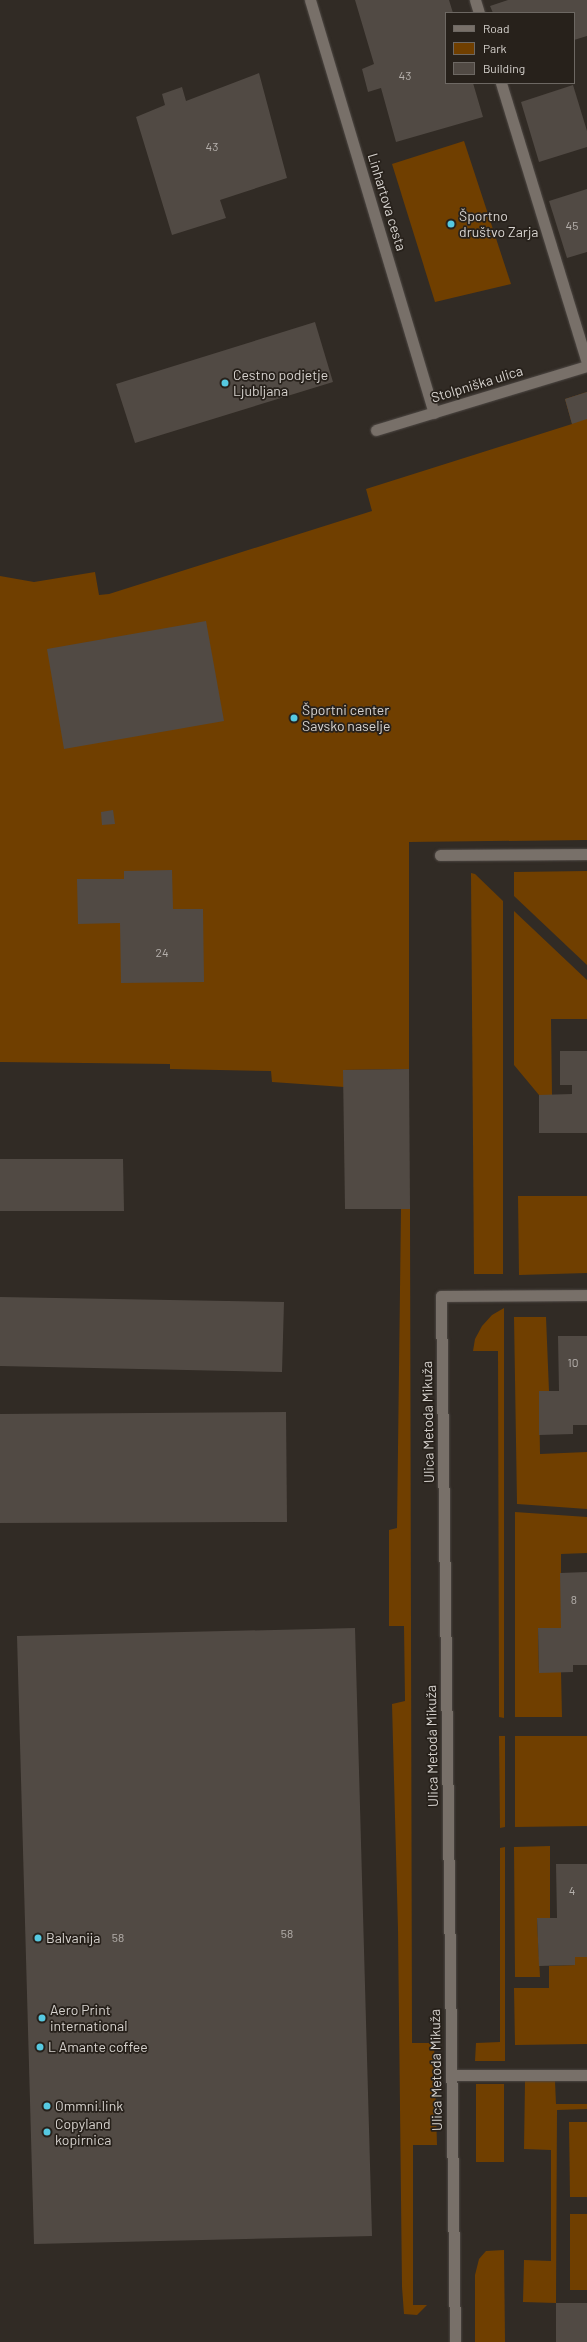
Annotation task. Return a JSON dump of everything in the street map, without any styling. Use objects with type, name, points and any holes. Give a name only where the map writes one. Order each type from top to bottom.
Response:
[{"type":"street","name":"Linhartova cesta","points":[[310,0],[434,413]]},
{"type":"street","points":[[475,0],[479,12]]},
{"type":"street","points":[[500,84],[587,363]]},
{"type":"street","name":"Stolpniška ulica","points":[[376,430],[587,366]]},
{"type":"street","points":[[440,855],[587,854]]},
{"type":"street","name":"Ulica Metoda Mikuža","points":[[454,2342],[441,1296],[587,1295]]},
{"type":"street","points":[[451,2075],[587,2075]]},
{"type":"green space","name":"Športno društvo Zarja","points":[[464,141],[511,284],[435,302],[392,164]]},
{"type":"green space","name":"Športni center Savsko naselje","points":[[587,392],[587,840],[409,842],[409,1069],[344,1070],[344,1087],[272,1082],[271,1071],[170,1069],[170,1064],[0,1062],[0,576],[34,582],[95,572],[99,595],[109,594],[372,511],[366,489],[572,424],[565,399]]},
{"type":"green space","points":[[587,871],[587,965],[514,896],[514,872]]},
{"type":"green space","points":[[471,873],[475,874],[503,901],[503,1274],[474,1274]]},
{"type":"green space","points":[[514,911],[587,980],[587,1019],[551,1019],[552,1095],[539,1095],[514,1065]]},
{"type":"green space","points":[[518,1196],[587,1196],[587,1273],[519,1275]]},
{"type":"green space","points":[[401,1209],[410,1209],[412,2043],[434,2043],[437,2145],[413,2145],[413,2305],[427,2305],[417,2315],[404,2314],[402,2287],[398,1929],[392,1704],[405,1701],[404,1626],[389,1626],[389,1530],[397,1528]]},
{"type":"green space","points":[[504,1308],[504,1718],[499,1717],[498,1351],[473,1351],[475,1339],[482,1326],[492,1315]]},
{"type":"green space","points":[[514,1317],[546,1317],[549,1391],[539,1391],[540,1454],[587,1452],[587,1509],[517,1504]]},
{"type":"green space","points":[[515,1512],[587,1517],[587,1553],[561,1554],[561,1628],[538,1628],[539,1672],[561,1672],[562,1717],[515,1717]]},
{"type":"green space","points":[[499,1736],[505,1736],[505,1827],[500,1828]]},
{"type":"green space","points":[[515,1736],[587,1736],[587,1826],[515,1827]]},
{"type":"green space","points":[[550,1846],[550,1918],[537,1919],[540,1977],[515,1977],[514,1847]]},
{"type":"green space","points":[[505,1847],[505,2061],[475,2061],[476,2043],[500,2042],[500,1848]]},
{"type":"green space","points":[[575,1957],[587,1957],[587,2044],[515,2045],[514,1988],[549,1988],[549,1966],[575,1965]]},
{"type":"green space","points":[[525,2081],[555,2081],[556,2104],[587,2104],[587,2109],[557,2110],[556,2303],[523,2302],[524,2260],[551,2261],[551,2150],[524,2149]]},
{"type":"green space","points":[[476,2084],[504,2084],[504,2162],[476,2162]]},
{"type":"green space","points":[[569,2122],[587,2122],[587,2197],[570,2197]]},
{"type":"green space","points":[[570,2214],[587,2214],[587,2290],[570,2290]]},
{"type":"green space","points":[[504,2250],[505,2342],[475,2342],[475,2275],[479,2259],[486,2251]]},
{"type":"building","points":[[355,0],[449,0],[453,12],[445,12],[445,84],[473,84],[483,117],[396,142],[381,88],[368,92],[362,69],[374,64]]},
{"type":"building","points":[[508,0],[587,0],[587,36],[575,40],[575,12],[493,12],[490,6]]},
{"type":"building","points":[[259,73],[287,178],[220,200],[226,218],[172,235],[136,117],[165,105],[162,94],[182,87],[186,101]]},
{"type":"building","points":[[573,85],[587,131],[587,147],[539,162],[521,102]]},
{"type":"building","points":[[587,189],[587,252],[567,258],[549,201]]},
{"type":"building","name":"Cestno podjetje Ljubljana","points":[[315,322],[333,382],[135,443],[116,384]]},
{"type":"building","points":[[587,392],[587,419],[572,424],[565,399]]},
{"type":"building","points":[[206,621],[224,721],[64,749],[47,649]]},
{"type":"building","points":[[113,810],[115,824],[102,825],[101,812]]},
{"type":"building","points":[[172,870],[173,909],[203,909],[204,982],[121,983],[120,923],[78,924],[77,879],[124,879],[124,871]]},
{"type":"building","points":[[560,1051],[587,1051],[587,1133],[539,1133],[539,1095],[572,1094],[572,1085],[560,1085]]},
{"type":"building","points":[[409,1069],[410,1209],[345,1209],[343,1070]]},
{"type":"building","points":[[0,1159],[123,1159],[124,1211],[0,1211]]},
{"type":"building","points":[[0,1297],[284,1302],[282,1372],[0,1366]]},
{"type":"building","points":[[558,1336],[587,1336],[587,1425],[573,1425],[573,1434],[539,1435],[539,1391],[559,1391]]},
{"type":"building","points":[[286,1412],[287,1522],[0,1523],[0,1414]]},
{"type":"building","points":[[587,1572],[587,1665],[573,1665],[573,1672],[539,1673],[538,1628],[561,1628],[560,1573]]},
{"type":"building","points":[[355,1628],[372,2236],[34,2244],[17,1636]]},
{"type":"building","points":[[556,1864],[587,1864],[587,1957],[575,1957],[575,1965],[539,1966],[537,1918],[557,1918]]},
{"type":"building","points":[[556,2303],[587,2303],[587,2342],[556,2342]]},
{"type":"place","name":"Športno društvo Zarja","points":[[451,224]]},
{"type":"place","name":"Cestno podjetje Ljubljana","points":[[225,383]]},
{"type":"place","name":"Športni center Savsko naselje","points":[[294,718]]},
{"type":"place","name":"Balvanija","points":[[38,1938]]},
{"type":"place","name":"Aero Print international","points":[[42,2018]]},
{"type":"place","name":"L Amante coffee","points":[[40,2047]]},
{"type":"place","name":"Ommni.link","points":[[47,2106]]},
{"type":"place","name":"Copyland kopirnica","points":[[47,2132]]}]
